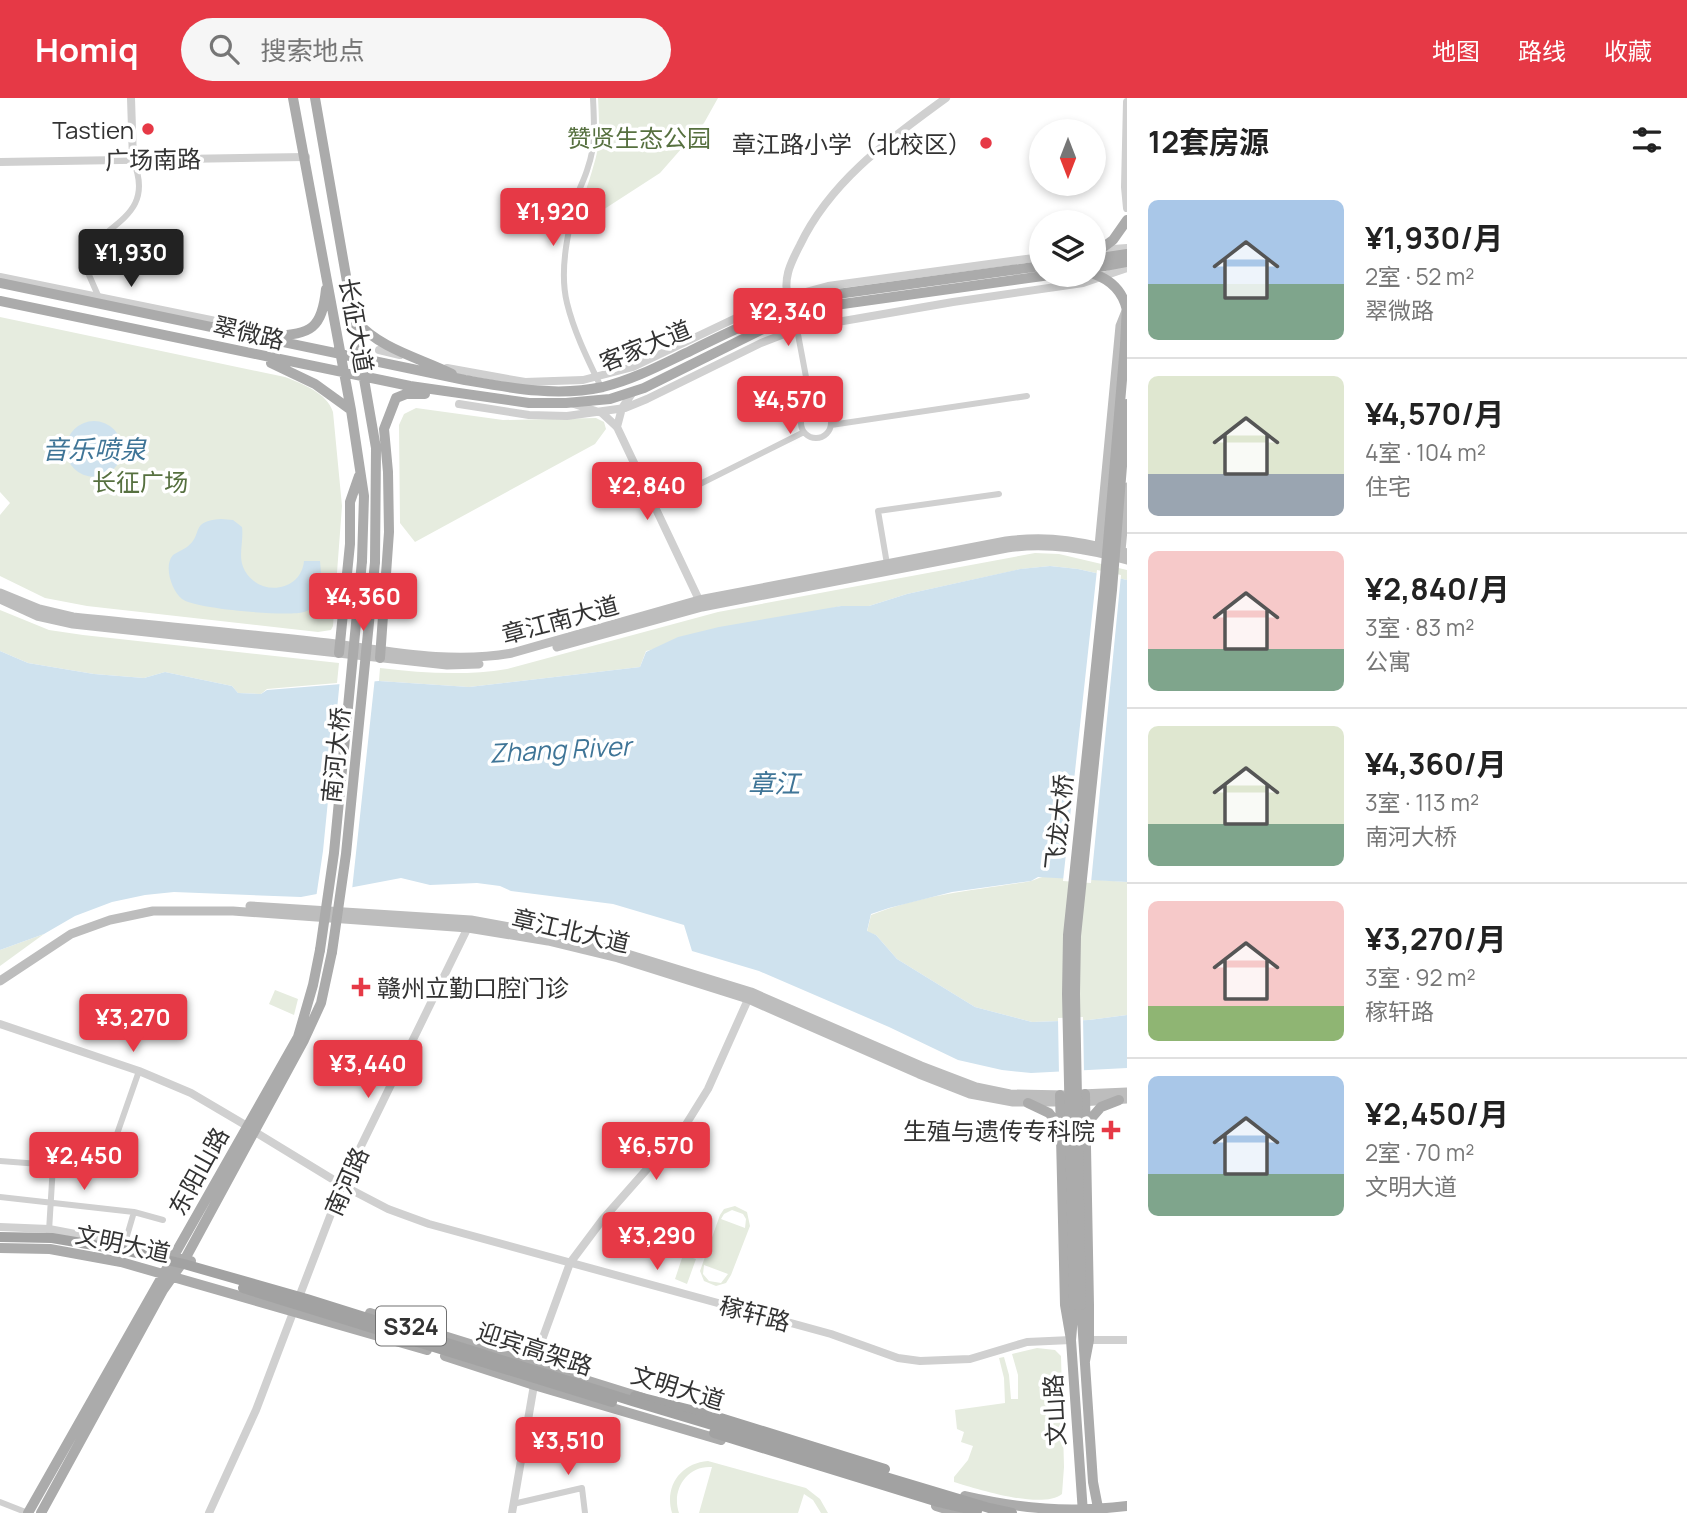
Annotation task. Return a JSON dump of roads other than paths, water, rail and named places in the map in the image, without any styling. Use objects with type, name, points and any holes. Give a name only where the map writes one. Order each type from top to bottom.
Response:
[{"type":"highway","name":"迎宾高架路","points":[[0,1232],[123,1250],[184,1264],[307,1299],[986,1511]]},
{"type":"highway","name":"迎宾高架路","points":[[0,1245],[51,1245],[182,1271],[305,1307],[538,1383],[937,1502],[1012,1513]]},
{"type":"highway","points":[[321,1318],[450,1360],[538,1383]]},
{"type":"highway","points":[[635,1396],[712,1415],[942,1488],[986,1511]]},
{"type":"main road","name":"长征大道","points":[[293,98],[351,410],[364,506],[362,561]]},
{"type":"main road","name":"长征大道","points":[[315,98],[374,436],[377,468],[375,562]]},
{"type":"main road","points":[[1106,245],[1119,235],[1127,220]]},
{"type":"main road","points":[[1106,253],[1127,254]]},
{"type":"main road","points":[[1106,266],[1127,262]]},
{"type":"main road","name":"客家大道","points":[[341,354],[530,391],[601,387],[637,376],[788,301],[1029,268]]},
{"type":"main road","points":[[255,333],[299,335],[311,329],[322,312],[327,278]]},
{"type":"main road","name":"客家大道","points":[[365,378],[460,399],[529,403],[610,398],[634,391],[792,316],[821,307],[1029,278]]},
{"type":"main road","points":[[1099,546],[1120,326],[1127,308],[1116,287],[1106,281]]},
{"type":"main road","name":"翠微路","points":[[0,283],[255,333],[341,354]]},
{"type":"main road","name":"翠微路","points":[[0,302],[365,378]]},
{"type":"main road","name":"飞龙大桥","points":[[1077,1305],[1067,994],[1068,935],[1104,589],[1127,308]]},
{"type":"main road","points":[[356,321],[363,330],[380,341],[465,380]]},
{"type":"main road","points":[[254,355],[315,383],[351,410]]},
{"type":"main road","points":[[380,654],[389,545],[384,429],[396,398],[410,394],[460,399]]},
{"type":"main road","name":"飞龙大桥","points":[[1077,1305],[1076,936],[1112,590],[1127,404]]},
{"type":"main road","points":[[374,436],[387,454]]},
{"type":"main road","points":[[340,653],[349,553],[350,502],[359,476]]},
{"type":"main road","points":[[377,504],[388,478]]},
{"type":"main road","points":[[1124,552],[1127,487]]},
{"type":"main road","name":"章江南大道","points":[[0,593],[39,609],[74,617],[380,654],[447,665],[487,663],[558,646],[700,603],[887,564],[1033,538],[1060,539],[1124,552]]},
{"type":"main road","name":"章江南大道","points":[[700,603],[1033,544],[1077,549],[1127,560]]},
{"type":"main road","name":"南河大桥","points":[[320,950],[334,853],[362,561]]},
{"type":"main road","name":"南河大桥","points":[[332,952],[346,854],[375,562]]},
{"type":"main road","name":"章江南大道","points":[[0,600],[37,616],[73,624],[340,653],[380,654]]},
{"type":"main road","name":"章江北大道","points":[[0,979],[71,934],[110,920],[153,911],[233,911],[469,924],[607,955],[749,995],[976,1087],[1010,1094],[1060,1099]]},
{"type":"main road","name":"东阳山路","points":[[28,1513],[121,1351],[180,1258],[251,1129],[298,1037],[320,950]]},
{"type":"main road","name":"东阳山路","points":[[251,1129],[304,1041],[321,1003],[332,952]]},
{"type":"main road","name":"章江北大道","points":[[749,995],[957,1089],[992,1099],[1028,1103],[1124,1097]]},
{"type":"main road","points":[[1086,1127],[1097,1109],[1124,1097]]},
{"type":"main road","points":[[1085,1098],[1089,1340],[1086,1361]]},
{"type":"main road","points":[[1060,1099],[1065,1305],[1071,1340]]},
{"type":"main road","points":[[1028,1103],[1049,1113],[1061,1130]]},
{"type":"main road","name":"文明大道","points":[[0,1232],[49,1231],[125,1244],[180,1258],[301,1292],[942,1491],[1031,1510],[1098,1512]]},
{"type":"main road","name":"文明大道","points":[[0,1245],[121,1262],[321,1318]]},
{"type":"main road","name":"东阳山路","points":[[41,1513],[168,1274]]},
{"type":"main road","name":"文山路","points":[[1077,1305],[1071,1340],[1082,1513]]},
{"type":"main road","name":"文山路","points":[[1077,1305],[1086,1361],[1093,1482],[1098,1512]]},
{"type":"main road","name":"文明大道","points":[[538,1383],[937,1510],[959,1513]]},
{"type":"main road","name":"S324","points":[[1098,1512],[1127,1506]]},
{"type":"street","points":[[100,301],[84,255],[124,220],[138,194],[139,181],[133,160],[131,98]]},
{"type":"street","points":[[593,98],[594,137],[589,165],[576,198],[567,241],[565,281],[566,301],[572,319],[601,387]]},
{"type":"street","points":[[929,98],[930,110]]},
{"type":"street","points":[[788,301],[788,270],[803,237],[831,195],[852,172],[946,98]]},
{"type":"street","points":[[1127,102],[1127,208]]},
{"type":"street","name":"广场南路","points":[[0,162],[306,157]]},
{"type":"street","points":[[1106,251],[1127,248]]},
{"type":"street","points":[[379,350],[463,372],[548,383],[633,367],[759,307],[788,301],[828,286],[1029,259]]},
{"type":"street","points":[[1106,274],[1127,268]]},
{"type":"street","points":[[0,277],[100,301]]},
{"type":"street","points":[[460,399],[529,415],[568,416],[623,408],[761,343],[797,329],[1056,287]]},
{"type":"street","points":[[792,316],[797,329],[811,409]]},
{"type":"street","points":[[617,427],[623,408],[634,391]]},
{"type":"street","points":[[831,425],[1027,396]]},
{"type":"street","points":[[569,402],[599,412],[617,427],[700,603]]},
{"type":"street","points":[[811,409],[824,411],[829,417],[831,425],[822,437],[810,437],[801,425],[802,418],[811,409]]},
{"type":"street","points":[[656,506],[804,432]]},
{"type":"street","points":[[887,564],[878,511],[999,494]]},
{"type":"street","name":"南河路","points":[[301,1292],[342,1185],[469,924]]},
{"type":"street","points":[[585,1513],[582,1488],[512,1508],[538,1383],[536,1364],[542,1340],[570,1264],[603,1219],[685,1126],[708,1089],[749,995]]},
{"type":"street","name":"稼轩路","points":[[0,1025],[139,1071],[191,1093],[342,1185],[388,1209],[429,1224],[831,1334],[898,1358],[920,1361],[970,1359],[1027,1342],[1071,1340]]},
{"type":"street","points":[[0,1161],[53,1165],[103,1174],[139,1071]]},
{"type":"street","points":[[49,1231],[53,1165]]},
{"type":"street","points":[[0,1197],[134,1212],[163,1220]]},
{"type":"street","points":[[125,1244],[134,1212]]},
{"type":"street","points":[[209,1513],[256,1410],[295,1310]]},
{"type":"street","points":[[1089,1340],[1127,1340]]},
{"type":"street","points":[[0,1502],[28,1513]]},
{"type":"water","name":"音乐喷泉","points":[[94,421],[105,423],[114,429],[120,438],[120,460],[114,469],[105,475],[94,477],[83,475],[74,469],[68,460],[66,449],[68,438],[74,429],[83,423]]},
{"type":"water","points":[[221,519],[233,520],[242,527],[243,566],[260,585],[288,585],[296,579],[304,561],[320,561],[323,594],[318,603],[304,612],[280,613],[222,609],[182,599],[170,578],[170,560],[192,542],[201,525]]},
{"type":"water","name":"章江","points":[[1050,566],[1127,580],[1127,882],[1038,877],[1031,881],[952,892],[871,914],[867,931],[876,935],[897,959],[975,1007],[1032,1022],[1089,1020],[1127,1015],[1127,1068],[1031,1073],[1002,1070],[958,1060],[759,971],[692,951],[684,925],[613,904],[511,891],[500,886],[477,883],[430,885],[401,878],[301,897],[174,892],[145,895],[112,902],[75,916],[44,934],[0,950],[0,651],[28,663],[94,674],[144,678],[165,672],[232,686],[238,693],[261,694],[267,690],[379,681],[469,687],[640,667],[646,652],[678,637],[719,627],[841,606],[869,606],[907,594],[1020,569]]},
{"type":"place","name":"Tastien","points":[[148,129]]},
{"type":"place","name":"章江路小学（北校区）","points":[[986,143]]},
{"type":"place","name":"赣州立勤口腔门诊","points":[[361,987]]},
{"type":"place","name":"生殖与遗传专科院","points":[[1111,1130]]},
{"type":"park label","name":"赞贤生态公园","points":[[639,137]]},
{"type":"park label","name":"长征广场","points":[[140,481]]},
{"type":"water label","name":"Zhang River","points":[[560,749]]}]
